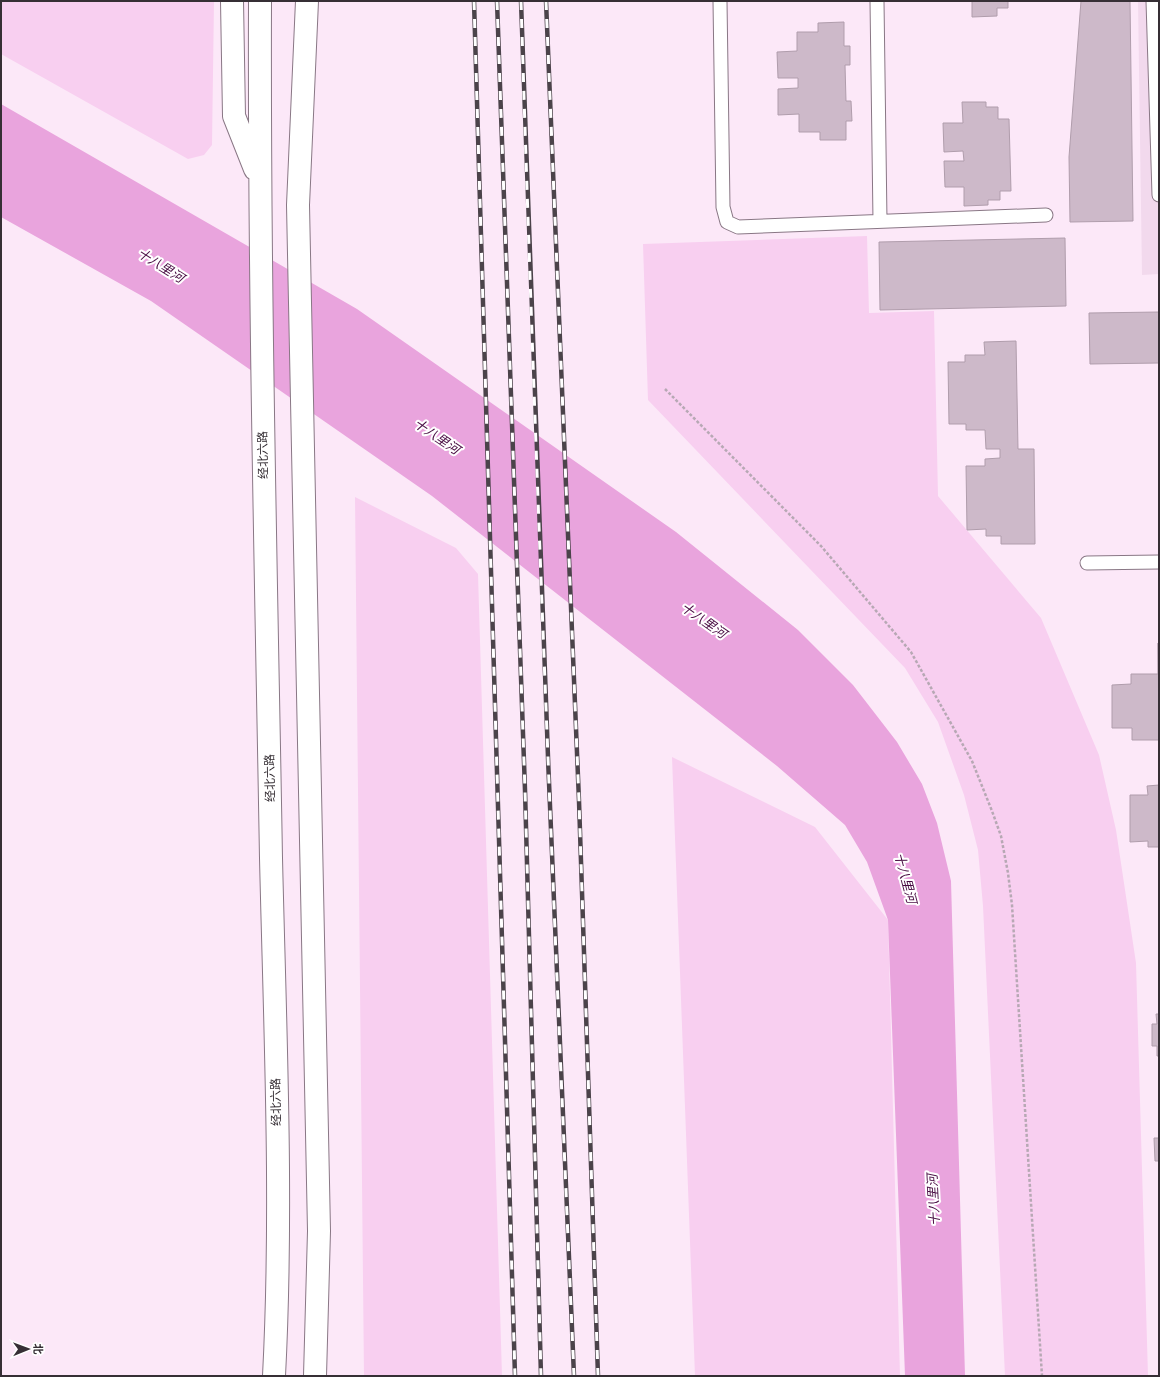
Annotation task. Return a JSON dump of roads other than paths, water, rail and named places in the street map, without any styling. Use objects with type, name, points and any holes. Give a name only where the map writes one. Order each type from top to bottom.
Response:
[{"type":"main road","points":[[232,1],[234,116],[259,181]]},
{"type":"main road","name":"经北六路","points":[[260,1],[259,181],[263,465],[279,1223],[274,1376]]},
{"type":"main road","points":[[307,1],[298,205],[319,1231],[315,1376]]},
{"type":"lane","points":[[720,1],[723,206],[727,222],[738,227],[1046,215]]},
{"type":"lane","points":[[876,1],[880,221]]},
{"type":"lane","points":[[1153,1],[1159,195]]},
{"type":"lane","points":[[1087,563],[1159,562]]},
{"type":"water","name":"十八里河","points":[[1,104],[357,309],[676,532],[798,630],[853,685],[897,742],[922,784],[937,823],[951,881],[965,1376],[905,1376],[888,920],[867,862],[845,825],[777,766],[432,496],[151,301],[1,217]]},
{"type":"railway","points":[[474,1],[515,1376]]},
{"type":"railway","points":[[497,1],[525,790],[541,1376]]},
{"type":"railway","points":[[521,1],[545,688],[574,1376]]},
{"type":"railway","points":[[546,1],[579,801],[598,1376]]}]
